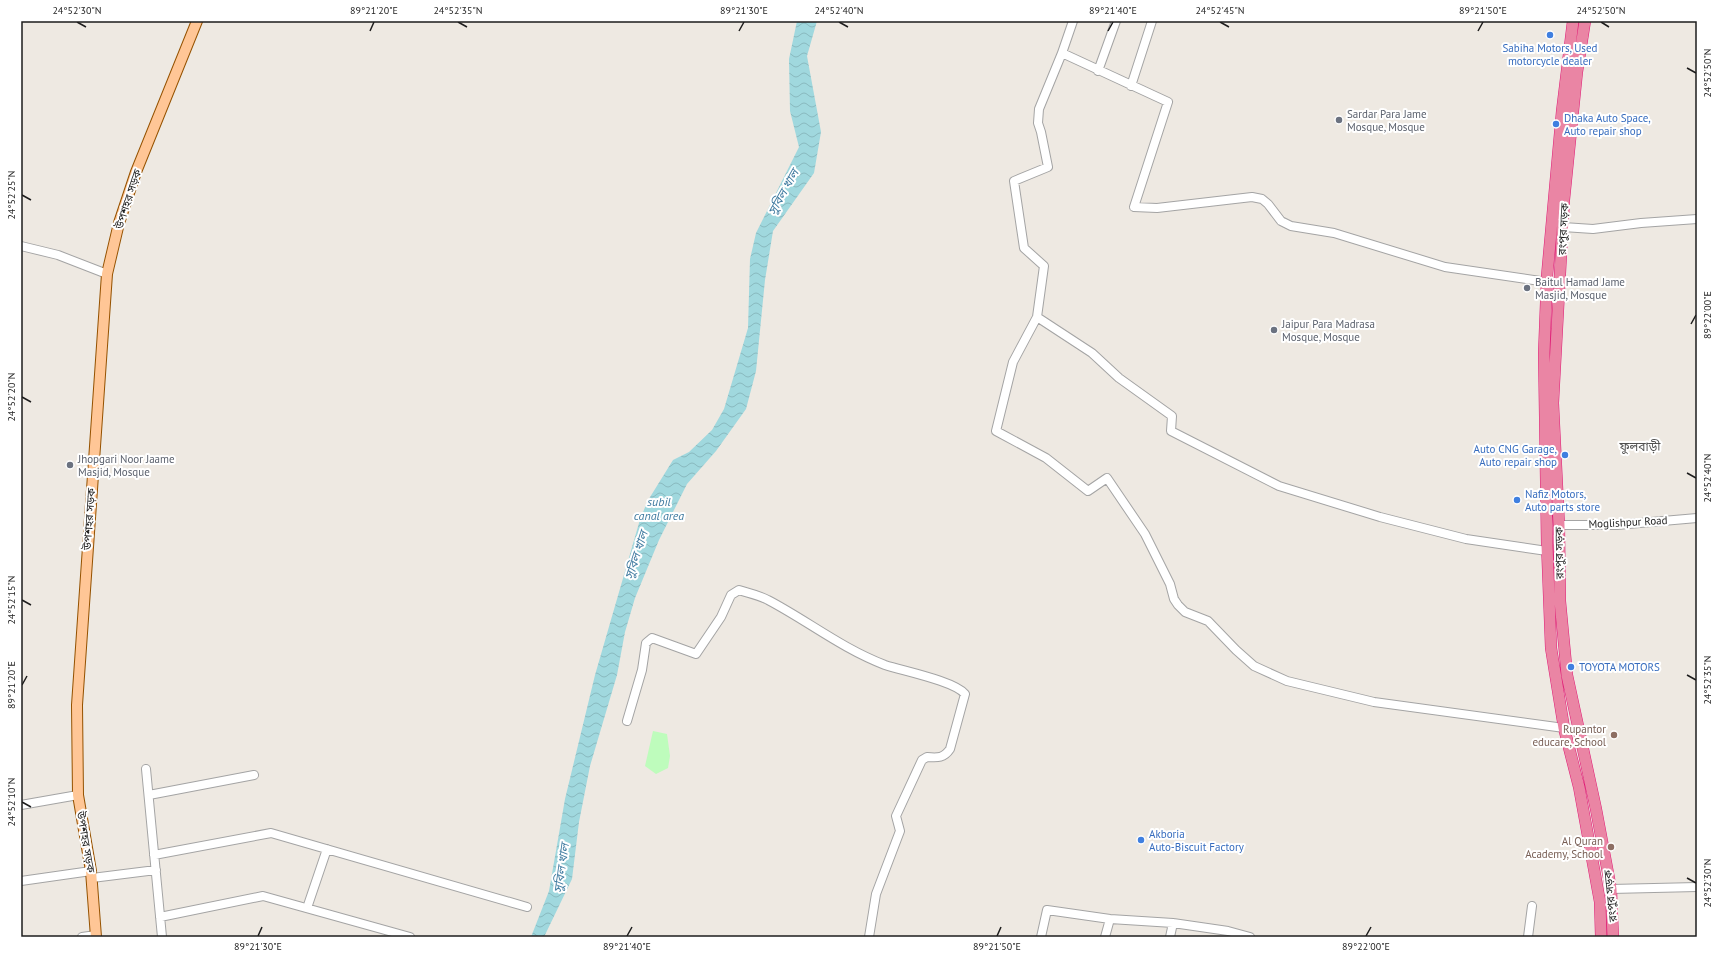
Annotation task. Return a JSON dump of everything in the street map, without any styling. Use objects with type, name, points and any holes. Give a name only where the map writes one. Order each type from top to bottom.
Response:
[{"type":"highway","name":"রংপুর সড়ক","points":[[1573,21],[1562,111],[1547,282],[1544,353],[1547,551],[1551,648],[1564,728],[1579,787],[1600,902],[1601,937]]},
{"type":"highway","name":"রংপুর সড়ক","points":[[1585,21],[1577,72],[1563,227],[1553,403],[1559,525],[1560,601],[1567,674],[1596,809],[1611,889],[1613,937]]},
{"type":"main road","name":"উপশহর সড়ক","points":[[96,936],[91,875],[78,795],[77,705],[107,274],[119,223],[136,172],[197,21]]},
{"type":"street","points":[[1073,21],[1062,53],[1039,109],[1038,123],[1048,167],[1014,181],[1024,248],[1044,266],[1037,317],[1013,362],[996,431],[1046,458],[1088,491],[1107,478],[1145,534],[1170,584],[1174,599],[1178,605],[1185,612],[1208,621],[1254,666],[1287,681],[1374,702],[1564,728]]},
{"type":"street","points":[[1098,71],[1116,21]]},
{"type":"street","points":[[1131,86],[1152,21]]},
{"type":"street","points":[[1062,53],[1098,71],[1168,102],[1134,207],[1157,208],[1252,197],[1262,199],[1268,204],[1281,222],[1290,226],[1334,233],[1445,267],[1547,282]]},
{"type":"street","points":[[1563,227],[1593,230],[1641,223],[1697,219]]},
{"type":"street","points":[[21,246],[58,255],[107,274]]},
{"type":"street","points":[[1037,317],[1092,353],[1119,378],[1172,416],[1171,431],[1279,486],[1380,517],[1466,539],[1547,551]]},
{"type":"street","name":"Moglishpur Road","points":[[1559,525],[1617,525],[1697,518]]},
{"type":"street","points":[[627,721],[642,670],[646,642],[652,638],[696,654],[721,617],[731,595],[739,590],[767,599],[844,646],[885,665],[934,679],[961,690],[965,694],[950,749],[946,755],[942,757],[927,757],[922,760],[896,816],[900,831],[876,894],[869,937]]},
{"type":"street","points":[[146,769],[162,937]]},
{"type":"street","points":[[149,795],[254,775]]},
{"type":"street","points":[[21,804],[78,795]]},
{"type":"street","points":[[154,855],[271,833],[527,907]]},
{"type":"street","points":[[308,908],[327,849]]},
{"type":"street","points":[[21,881],[156,870]]},
{"type":"street","points":[[1611,889],[1697,887]]},
{"type":"street","points":[[160,917],[263,896],[410,937]]},
{"type":"street","points":[[1528,937],[1532,906]]},
{"type":"street","points":[[1041,937],[1047,910],[1110,918],[1173,922],[1228,931],[1248,937]]},
{"type":"street","points":[[1105,937],[1110,918]]},
{"type":"street","points":[[1170,937],[1173,922]]},
{"type":"street","points":[[82,937],[96,936]]},
{"type":"green space","points":[[653,731],[667,734],[670,756],[668,768],[656,774],[645,766]]},
{"type":"water","name":"subil canal area","points":[[797,21],[817,21],[807,56],[821,132],[814,173],[773,231],[765,280],[756,371],[746,409],[716,451],[687,484],[659,540],[635,598],[625,632],[617,675],[590,766],[579,822],[572,879],[544,937],[531,937],[549,891],[565,799],[595,675],[639,523],[647,502],[673,460],[689,452],[712,430],[724,409],[748,328],[750,259],[756,233],[799,147],[790,111],[789,59]]},
{"type":"place","name":"Sabiha Motors, Used motorcycle dealer","points":[[1550,35]]},
{"type":"place","name":"Sardar Para Jame Mosque, Mosque","points":[[1339,120]]},
{"type":"place","name":"Dhaka Auto Space, Auto repair shop","points":[[1556,124]]},
{"type":"place","name":"Baitul Hamad Jame Masjid, Mosque","points":[[1527,288]]},
{"type":"place","name":"Jaipur Para Madrasa Mosque, Mosque","points":[[1274,330]]},
{"type":"place","name":"Auto CNG Garage, Auto repair shop","points":[[1565,455]]},
{"type":"place","name":"Jhopgari Noor Jaame Masjid, Mosque","points":[[70,465]]},
{"type":"place","name":"Nafiz Motors, Auto parts store","points":[[1517,500]]},
{"type":"place","name":"TOYOTA MOTORS","points":[[1571,667]]},
{"type":"place","name":"Rupantor educare, School","points":[[1614,735]]},
{"type":"place","name":"Akboria Auto-Biscuit Factory","points":[[1141,840]]},
{"type":"place","name":"Al Quran Academy, School","points":[[1611,847]]},
{"type":"district","name":"ফুলবাড়ী","points":[[1640,446]]},
{"type":"water label","name":"সুবিল খাল","points":[[783,192]]},
{"type":"water label","name":"সুবিল খাল","points":[[636,555]]},
{"type":"water label","name":"সুবিল খাল","points":[[561,868]]}]
